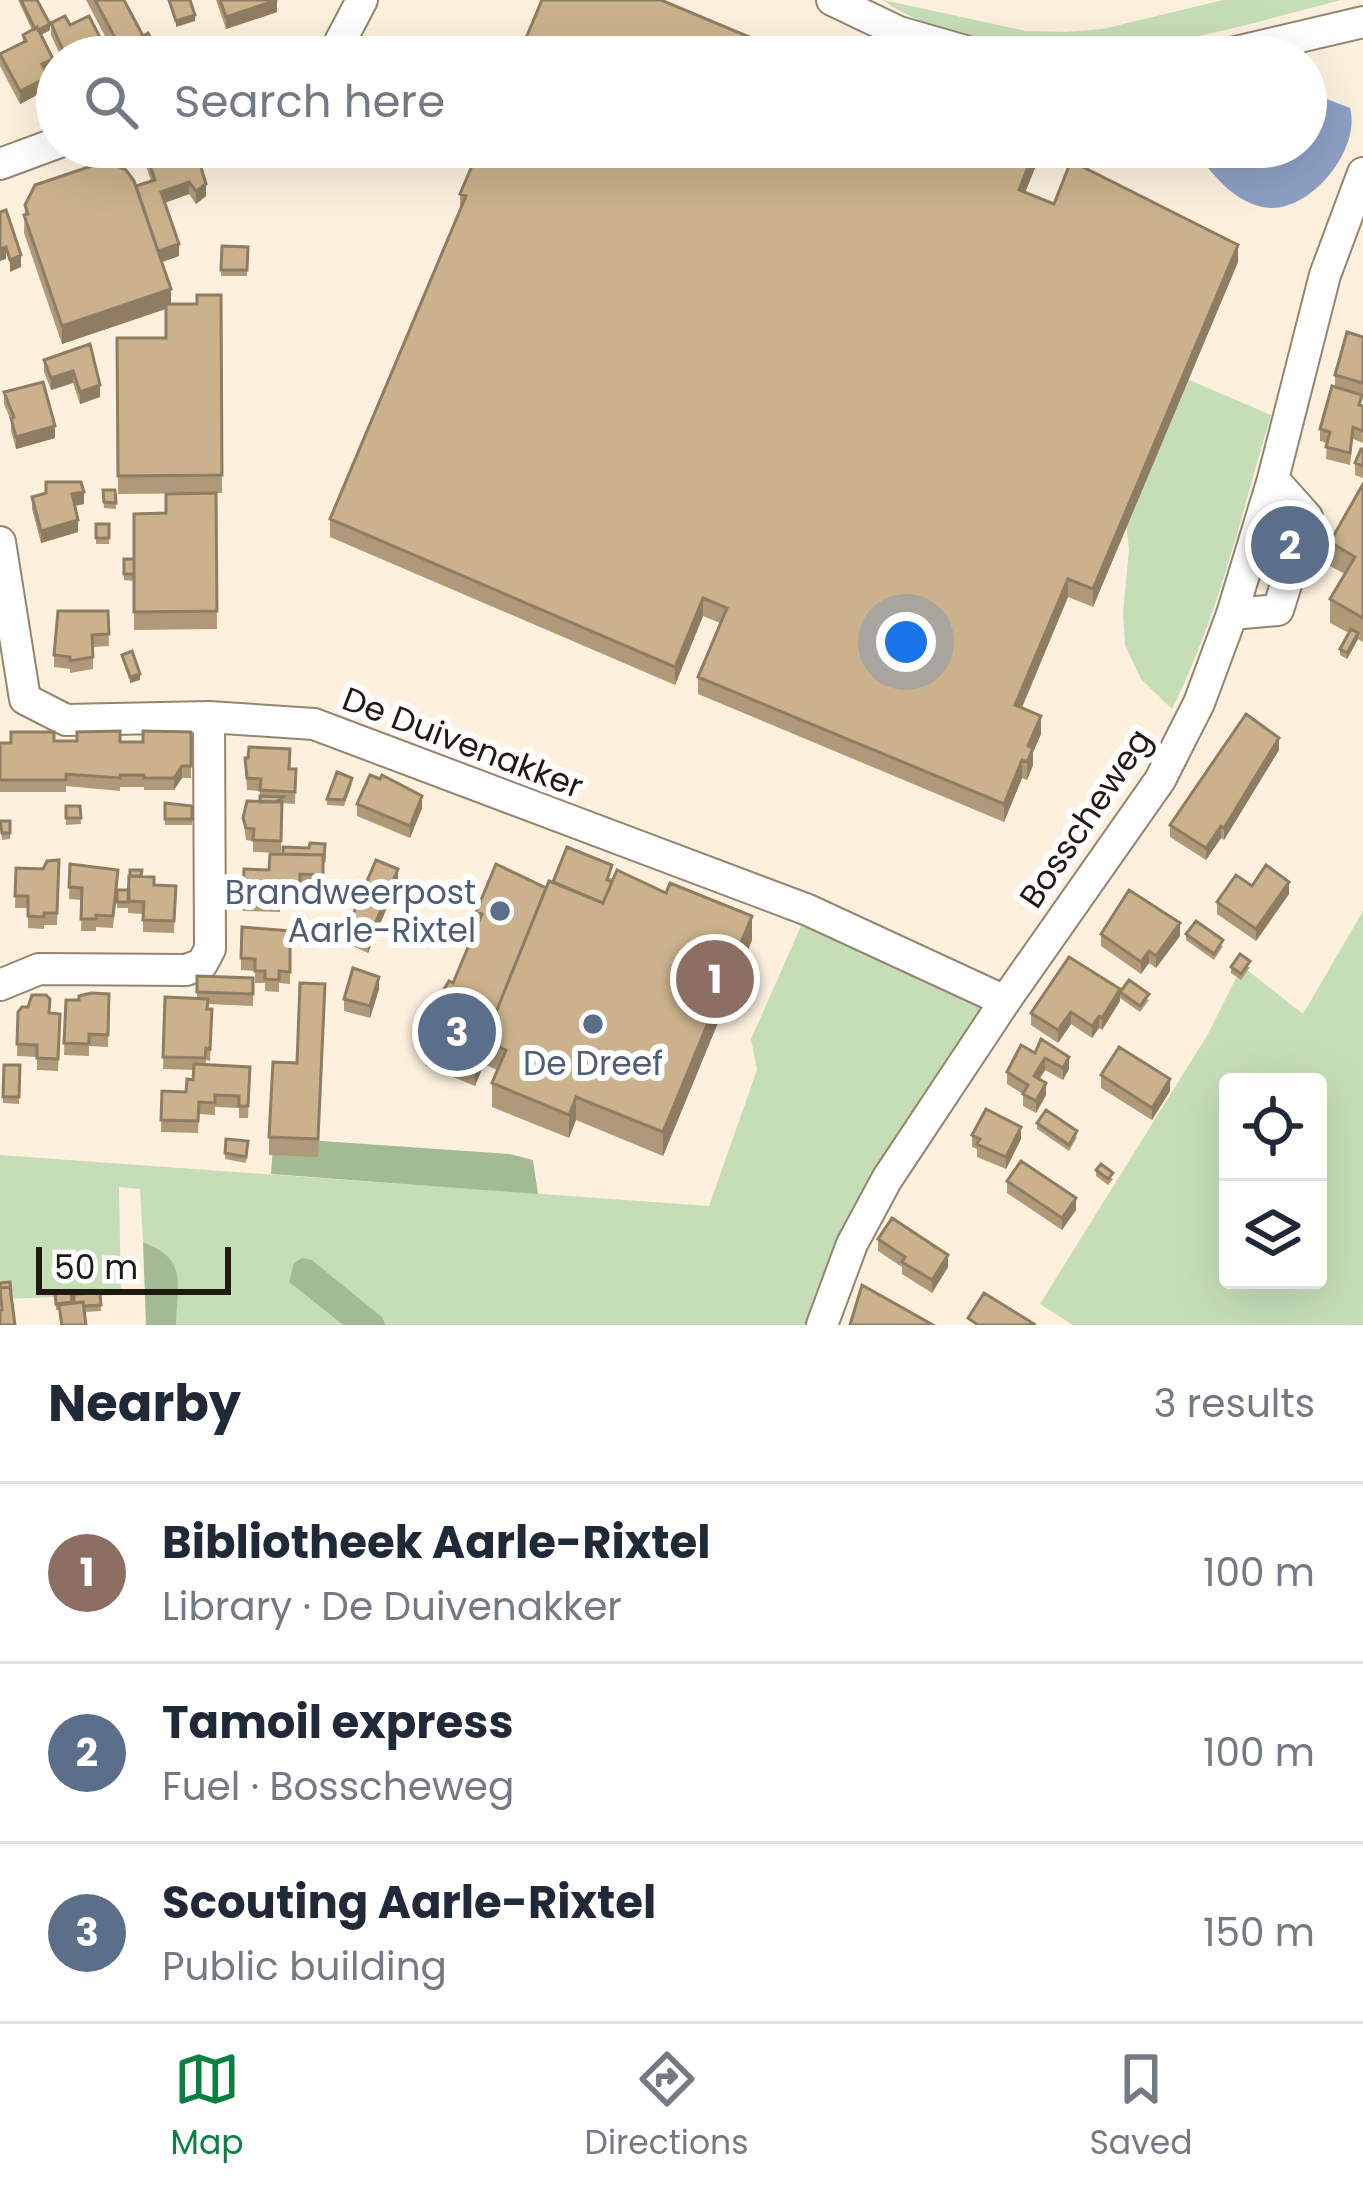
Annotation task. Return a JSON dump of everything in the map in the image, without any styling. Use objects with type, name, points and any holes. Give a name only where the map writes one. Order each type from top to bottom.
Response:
[{"type":"street","points":[[343,36],[362,0]]},
{"type":"street","points":[[832,0],[913,36]]},
{"type":"street","points":[[1303,36],[1363,22]]},
{"type":"street","points":[[1,160],[36,149]]},
{"type":"street","name":"Bosscheweg","points":[[822,1325],[852,1244],[887,1179],[1160,780],[1198,704],[1232,614],[1273,479],[1325,275],[1363,173]]},
{"type":"street","points":[[1232,614],[1278,610],[1298,549],[1307,517],[1273,479]]},
{"type":"street","name":"De Duivenakker","points":[[0,542],[13,700],[66,720],[209,717],[314,724],[808,910],[1005,1001]]},
{"type":"street","points":[[0,985],[39,969],[186,970],[202,964],[210,949],[209,717]]},
{"type":"green space","points":[[883,0],[1026,31],[1066,32],[1103,29],[1223,0],[1341,0],[1197,36],[975,36]]},
{"type":"green space","points":[[1180,376],[1271,415],[1216,601],[1172,709],[1141,679],[1125,645],[1129,549],[1125,515]]},
{"type":"green space","points":[[1363,911],[1363,1325],[1073,1325],[1040,1304],[1208,1034],[1242,966],[1303,1014]]},
{"type":"green space","points":[[801,926],[990,1000],[885,1159],[835,1246],[805,1325],[386,1325],[312,1260],[289,1282],[343,1325],[176,1325],[173,1264],[143,1242],[140,1189],[119,1187],[121,1295],[0,1299],[0,1155],[709,1206],[757,1070],[751,1039]]},
{"type":"green space","points":[[278,1138],[510,1154],[533,1160],[538,1194],[271,1174]]},
{"type":"green space","points":[[143,1242],[167,1256],[177,1273],[176,1325],[146,1325]]},
{"type":"green space","points":[[302,1258],[312,1260],[386,1325],[343,1325],[289,1282],[294,1263]]},
{"type":"water","points":[[1327,99],[1350,108],[1352,124],[1341,157],[1303,198],[1288,205],[1261,207],[1225,186],[1209,168],[1327,168]]},
{"type":"building","points":[[21,0],[37,0],[50,24],[35,29]]},
{"type":"building","points":[[95,0],[124,0],[143,36],[114,36]]},
{"type":"building","points":[[169,0],[190,0],[195,15],[176,21]]},
{"type":"building","points":[[220,0],[277,0],[226,17]]},
{"type":"building","points":[[542,0],[661,0],[747,36],[527,36]]},
{"type":"building","points":[[65,16],[70,25],[89,16],[99,36],[57,36],[51,23]]},
{"type":"building","points":[[37,27],[42,36],[36,36],[36,83],[20,91],[0,54],[26,41],[23,35]]},
{"type":"building","points":[[85,168],[126,170],[171,289],[62,326],[24,215],[35,185]]},
{"type":"building","points":[[151,168],[201,168],[206,184],[196,191],[189,182],[161,192],[179,244],[158,251],[136,186],[155,180]]},
{"type":"building","points":[[471,168],[1028,168],[1019,190],[1054,204],[1068,168],[1085,168],[1238,245],[1093,589],[1068,579],[1015,705],[1041,716],[1028,746],[1033,748],[1027,762],[1022,760],[1004,804],[698,677],[727,608],[703,598],[675,667],[330,519],[466,196],[460,194]]},
{"type":"building","points":[[6,210],[21,255],[10,260],[6,247],[0,249],[0,212]]},
{"type":"building","points":[[222,246],[248,247],[247,270],[221,270]]},
{"type":"building","points":[[197,295],[221,295],[222,475],[118,476],[117,338],[166,338],[166,304],[197,304]]},
{"type":"building","points":[[1347,332],[1363,337],[1363,383],[1335,375]]},
{"type":"building","points":[[90,344],[100,385],[80,392],[73,371],[51,378],[44,360]]},
{"type":"building","points":[[43,382],[55,426],[16,437],[4,392]]},
{"type":"building","points":[[1332,386],[1362,395],[1363,431],[1353,427],[1350,453],[1326,447],[1330,432],[1320,429]]},
{"type":"building","points":[[46,482],[81,482],[84,492],[72,494],[78,520],[41,531],[32,497],[46,493]]},
{"type":"building","points":[[1363,484],[1363,618],[1330,599],[1355,557],[1330,542]]},
{"type":"building","points":[[103,490],[115,490],[116,503],[104,502]]},
{"type":"building","points":[[216,493],[217,611],[134,612],[134,514],[166,513],[166,494]]},
{"type":"building","points":[[1280,514],[1310,523],[1297,567],[1267,557]]},
{"type":"building","points":[[96,524],[109,524],[109,538],[96,538]]},
{"type":"building","points":[[124,559],[134,559],[134,574],[124,574]]},
{"type":"building","points":[[58,611],[108,611],[109,634],[92,635],[93,657],[70,661],[70,657],[54,655]]},
{"type":"building","points":[[1351,629],[1358,633],[1347,653],[1340,649]]},
{"type":"building","points":[[132,651],[140,674],[130,677],[122,655]]},
{"type":"building","points":[[1246,714],[1279,738],[1224,828],[1206,848],[1170,825]]},
{"type":"building","points":[[120,731],[120,742],[143,742],[143,731],[191,732],[191,766],[182,766],[174,778],[66,774],[66,780],[0,780],[0,743],[11,743],[11,732],[54,732],[54,741],[77,741],[77,732]]},
{"type":"building","points":[[249,747],[290,749],[289,769],[296,769],[295,792],[260,790],[261,779],[247,778]]},
{"type":"building","points":[[337,772],[352,778],[344,800],[327,799]]},
{"type":"building","points":[[370,775],[380,779],[382,775],[422,796],[410,826],[357,804]]},
{"type":"building","points":[[260,796],[283,797],[260,802]]},
{"type":"building","points":[[247,801],[282,802],[281,841],[253,840],[254,829],[246,828],[243,818]]},
{"type":"building","points":[[165,803],[192,806],[192,819],[165,819]]},
{"type":"building","points":[[66,806],[80,806],[81,818],[66,818]]},
{"type":"building","points":[[0,821],[10,821],[10,833],[2,833]]},
{"type":"building","points":[[310,843],[325,844],[324,861],[323,855],[283,854],[283,847],[309,848]]},
{"type":"building","points":[[567,847],[612,865],[607,880],[612,882],[603,903],[553,882]]},
{"type":"building","points":[[270,854],[323,855],[323,875],[300,874],[300,886],[281,885],[280,900],[243,899],[244,869],[269,870]]},
{"type":"building","points":[[59,860],[57,913],[28,916],[28,896],[15,896],[16,868],[43,869],[47,861]]},
{"type":"building","points":[[376,860],[398,869],[368,941],[346,931]]},
{"type":"building","points":[[70,864],[118,870],[113,916],[81,919],[82,888],[69,887]]},
{"type":"building","points":[[496,864],[546,888],[488,1032],[470,1024],[457,1061],[426,1048],[448,997],[441,994],[449,981],[453,983],[482,914],[476,912]]},
{"type":"building","points":[[1266,865],[1289,882],[1256,929],[1217,902],[1236,875],[1252,886]]},
{"type":"building","points":[[617,870],[666,893],[670,883],[752,916],[663,1132],[576,1097],[569,1115],[492,1083],[506,1050],[484,1041],[475,1063],[457,1055],[470,1024],[488,1032],[549,881],[603,903]]},
{"type":"building","points":[[129,876],[154,877],[154,885],[176,886],[174,921],[143,920],[144,902],[128,901]]},
{"type":"building","points":[[117,890],[129,890],[129,902],[117,902]]},
{"type":"building","points":[[1129,890],[1180,923],[1156,956],[1149,951],[1141,962],[1101,934]]},
{"type":"building","points":[[1196,921],[1223,940],[1214,954],[1186,934]]},
{"type":"building","points":[[242,927],[290,931],[290,972],[279,971],[279,980],[265,979],[265,971],[255,971],[255,959],[241,958]]},
{"type":"building","points":[[1240,954],[1250,961],[1241,974],[1231,967]]},
{"type":"building","points":[[1069,957],[1120,989],[1092,1026],[1071,1012],[1058,1030],[1031,1013]]},
{"type":"building","points":[[353,968],[379,977],[370,1006],[344,999]]},
{"type":"building","points":[[197,976],[253,978],[253,994],[197,992]]},
{"type":"building","points":[[1129,980],[1149,994],[1140,1006],[1120,992]]},
{"type":"building","points":[[300,983],[325,984],[318,1139],[269,1137],[273,1062],[297,1063]]},
{"type":"building","points":[[109,994],[108,1035],[89,1034],[89,1044],[64,1043],[66,1000]]},
{"type":"building","points":[[32,995],[46,995],[49,1013],[60,1014],[58,1059],[37,1058],[37,1045],[17,1044],[18,1012],[28,1007]]},
{"type":"building","points":[[165,997],[208,999],[210,1049],[206,1048],[205,1058],[163,1057]]},
{"type":"building","points":[[1041,1039],[1069,1057],[1063,1068],[1045,1058],[1034,1076],[1046,1083],[1036,1101],[1023,1094],[1028,1085],[1007,1072],[1021,1045],[1035,1053]]},
{"type":"building","points":[[1119,1047],[1170,1079],[1152,1108],[1101,1075]]},
{"type":"building","points":[[194,1064],[250,1067],[248,1106],[239,1106],[239,1096],[215,1095],[215,1103],[199,1102],[198,1121],[161,1120],[162,1091],[186,1092]]},
{"type":"building","points":[[4,1065],[20,1065],[19,1097],[3,1097]]},
{"type":"building","points":[[986,1109],[1021,1127],[1006,1157],[977,1144],[980,1139],[972,1135]]},
{"type":"building","points":[[1046,1110],[1077,1131],[1069,1145],[1037,1123]]},
{"type":"building","points":[[226,1139],[248,1141],[246,1157],[225,1153]]},
{"type":"building","points":[[1021,1161],[1076,1198],[1062,1218],[1007,1181]]},
{"type":"building","points":[[1101,1164],[1113,1173],[1108,1179],[1096,1170]]},
{"type":"building","points":[[892,1218],[948,1255],[932,1280],[902,1262],[905,1257],[878,1239]]},
{"type":"building","points":[[862,1285],[933,1325],[850,1325]]},
{"type":"building","points":[[10,1287],[15,1325],[0,1325],[0,1288]]},
{"type":"building","points":[[71,1291],[72,1302],[56,1304],[55,1293]]},
{"type":"building","points":[[100,1293],[101,1305],[74,1303],[74,1294]]},
{"type":"building","points":[[984,1293],[1034,1324],[978,1325],[968,1318]]},
{"type":"building","points":[[83,1302],[86,1325],[62,1325],[59,1305]]},
{"type":"place","name":"Tamoil express","points":[[1290,545]]},
{"type":"place","name":"Brandweerpost Aarle-Rixtel","points":[[500,911]]},
{"type":"place","name":"Bibliotheek Aarle-Rixtel","points":[[715,979]]},
{"type":"place","name":"De Dreef","points":[[593,1024]]},
{"type":"place","name":"Scouting Aarle-Rixtel","points":[[457,1032]]}]
